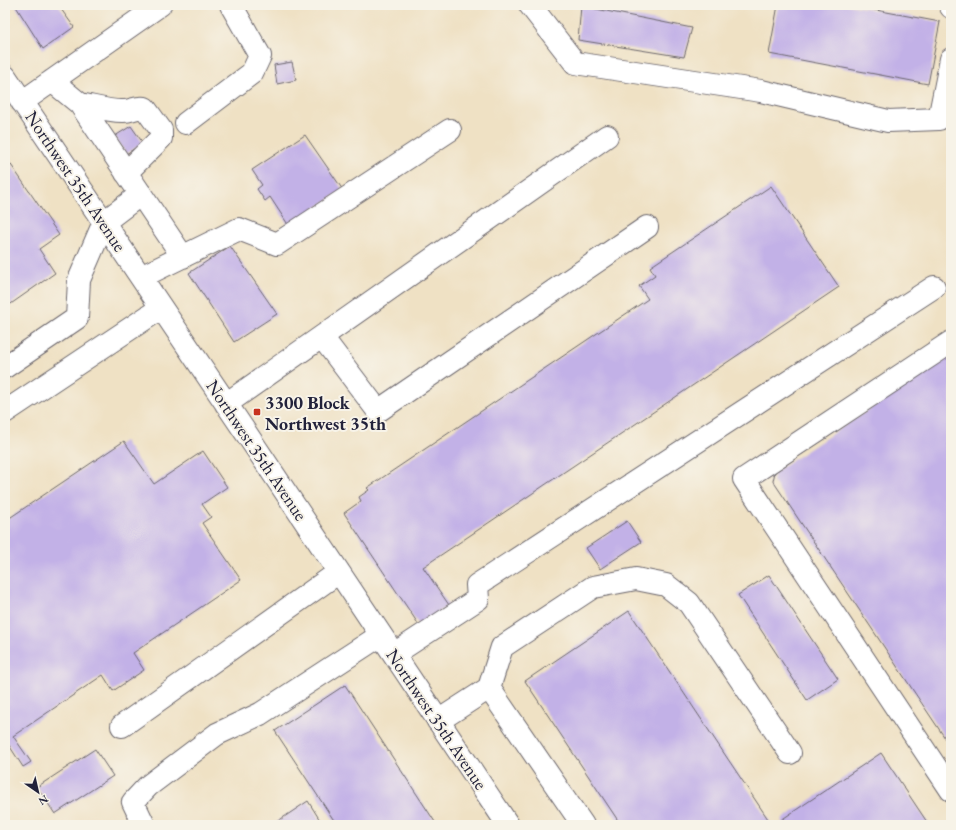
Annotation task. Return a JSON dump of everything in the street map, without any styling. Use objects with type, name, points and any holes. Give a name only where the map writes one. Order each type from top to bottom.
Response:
[{"type":"street","points":[[22,102],[160,5]]},
{"type":"street","points":[[186,123],[252,73],[260,56],[231,5]]},
{"type":"street","points":[[530,5],[575,63],[761,91],[888,122],[939,119],[951,59]]},
{"type":"street","name":"Northwest 35th Avenue","points":[[5,76],[382,635],[508,825]]},
{"type":"street","points":[[52,81],[80,104],[183,257]]},
{"type":"street","points":[[80,104],[118,111],[141,107],[145,108],[161,130],[161,138],[126,173]]},
{"type":"street","points":[[141,277],[239,229],[277,244],[450,130]]},
{"type":"street","points":[[226,404],[607,136]]},
{"type":"street","points":[[5,367],[77,318],[79,280],[104,222],[141,194]]},
{"type":"street","points":[[322,337],[378,411],[647,227]]},
{"type":"street","points":[[394,654],[478,599],[477,586],[934,287]]},
{"type":"street","points":[[5,412],[161,308]]},
{"type":"street","points":[[951,342],[744,479],[951,790]]},
{"type":"street","points":[[122,726],[339,572]]},
{"type":"street","points":[[438,721],[489,688],[502,647],[593,587],[636,579],[666,585],[689,603],[790,753]]},
{"type":"street","points":[[144,825],[134,802],[148,786],[216,734],[260,714],[382,635]]},
{"type":"street","points":[[489,688],[583,825]]},
{"type":"building","points":[[15,5],[58,5],[74,27],[43,49]]},
{"type":"building","points":[[778,5],[849,5],[940,22],[928,84],[769,54]]},
{"type":"building","points":[[581,6],[692,28],[684,57],[578,40]]},
{"type":"building","points":[[292,62],[296,80],[277,84],[274,65]]},
{"type":"building","points":[[131,126],[143,143],[126,154],[115,136]]},
{"type":"building","points":[[305,135],[343,190],[289,226],[270,197],[265,201],[257,189],[262,185],[252,170]]},
{"type":"building","points":[[5,156],[59,235],[39,249],[55,273],[5,308]]},
{"type":"building","points":[[771,186],[839,287],[423,567],[449,605],[419,625],[344,513],[361,501],[359,497],[369,490],[367,488],[648,299],[639,286],[655,275],[650,267]]},
{"type":"building","points":[[230,246],[277,314],[234,342],[189,273]]},
{"type":"building","points":[[948,357],[951,361],[951,442],[948,444],[951,448],[951,747],[773,481],[775,472]]},
{"type":"building","points":[[124,441],[154,484],[203,451],[227,487],[202,504],[211,517],[202,523],[241,580],[133,653],[144,670],[113,691],[103,675],[13,736],[31,762],[23,767],[5,739],[5,521]]},
{"type":"building","points":[[627,521],[641,542],[600,569],[586,548]]},
{"type":"building","points":[[769,575],[838,679],[807,700],[738,595]]},
{"type":"building","points":[[629,611],[772,825],[621,825],[525,681]]},
{"type":"building","points":[[345,685],[437,825],[337,825],[275,731]]},
{"type":"building","points":[[95,749],[113,776],[55,814],[37,787]]},
{"type":"building","points":[[881,753],[929,825],[784,825],[781,820]]},
{"type":"building","points":[[308,801],[323,825],[272,825]]},
{"type":"place","name":"3300 Block Northwest 35th","points":[[257,412]]}]
